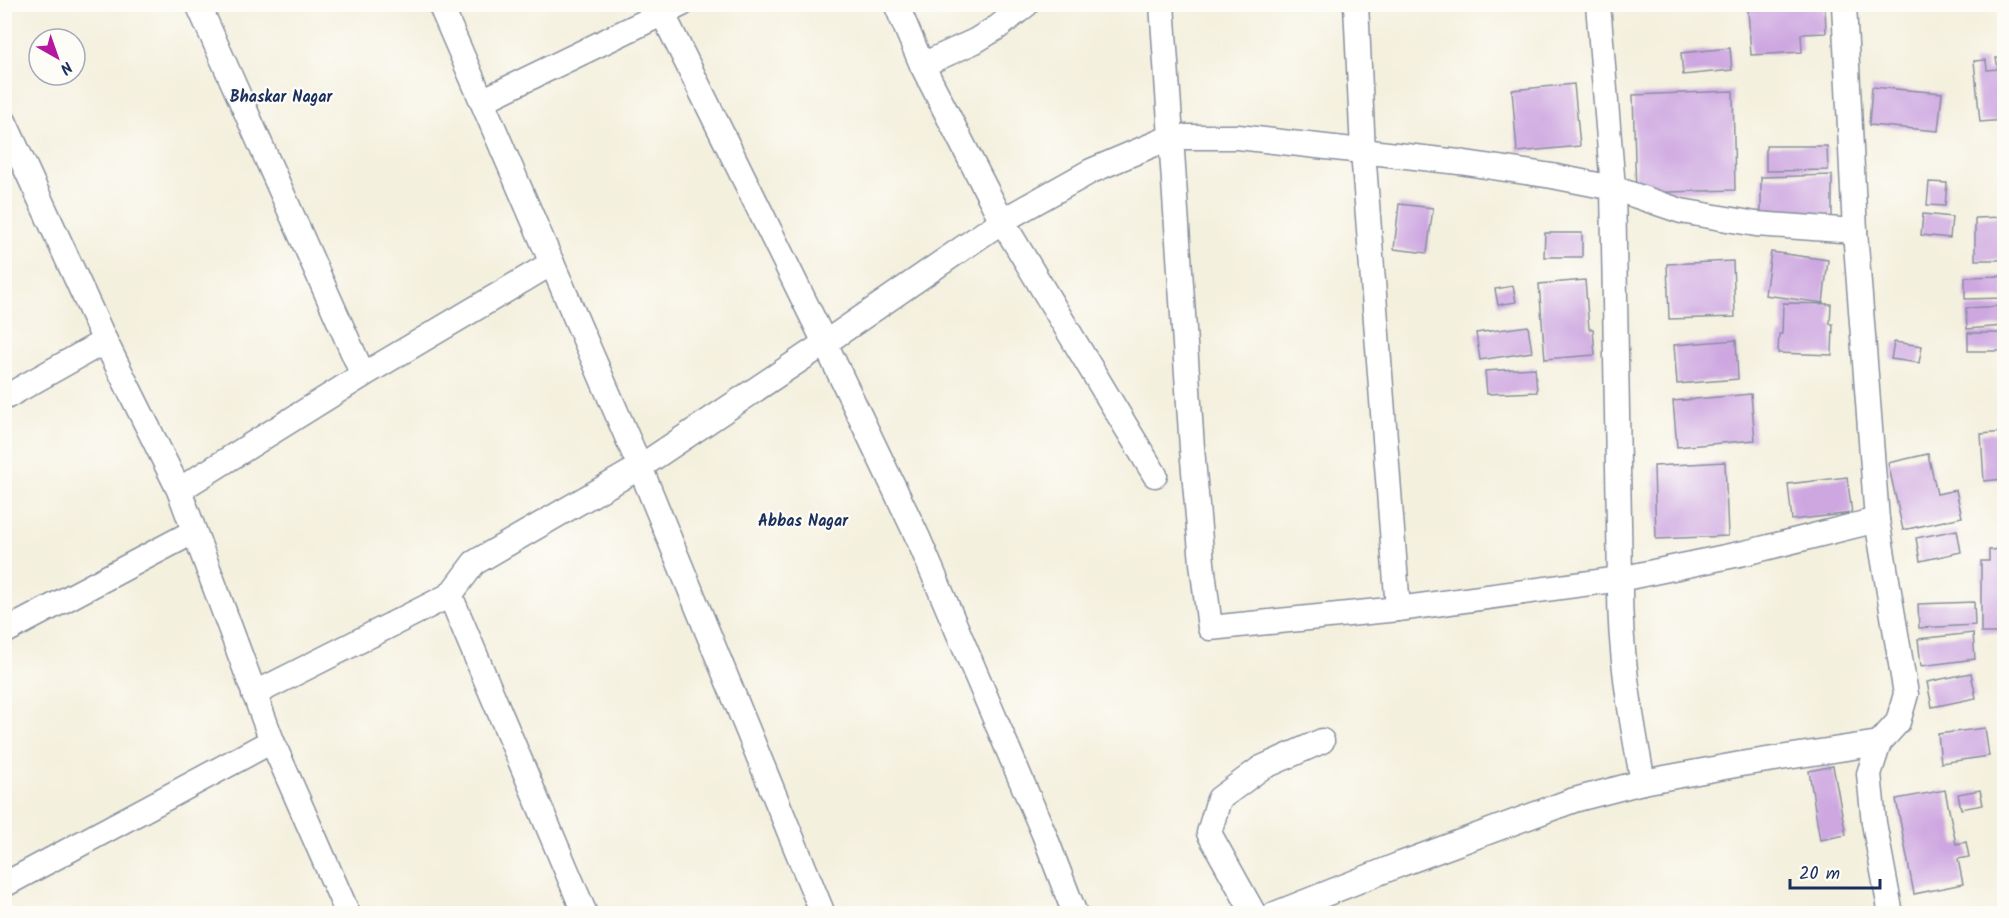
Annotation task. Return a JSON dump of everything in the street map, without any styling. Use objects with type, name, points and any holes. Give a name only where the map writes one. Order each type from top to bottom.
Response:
[{"type":"street","points":[[198,4],[363,375]]},
{"type":"street","points":[[440,4],[640,467],[823,914]]},
{"type":"street","points":[[896,4],[922,65],[1002,221],[1155,475]]},
{"type":"street","points":[[922,65],[975,41],[998,27],[1027,4]]},
{"type":"street","points":[[1162,4],[1193,459],[1210,628],[1398,609],[1620,579],[1749,552],[1877,520]]},
{"type":"street","points":[[1356,4],[1363,151],[1398,609]]},
{"type":"street","points":[[1598,4],[1613,188],[1619,625],[1627,698],[1643,782]]},
{"type":"street","points":[[1844,4],[1856,231],[1877,520],[1906,694],[1898,723],[1879,743],[1869,774],[1874,823],[1891,914]]},
{"type":"street","points":[[482,101],[667,7],[918,538],[1044,834],[1075,914]]},
{"type":"street","points":[[4,121],[12,159],[179,490],[272,741],[348,914]]},
{"type":"street","points":[[254,694],[450,595],[474,563],[640,467],[1002,221],[1091,171],[1171,137],[1239,137],[1459,162],[1613,188],[1681,211],[1756,224],[1856,231]]},
{"type":"street","points":[[179,490],[363,375],[552,262]]},
{"type":"street","points":[[4,398],[105,341]]},
{"type":"street","points":[[4,632],[193,532]]},
{"type":"street","points":[[450,595],[585,914]]},
{"type":"street","points":[[4,885],[272,741]]},
{"type":"street","points":[[1254,914],[1209,833],[1219,799],[1261,768],[1322,741]]},
{"type":"street","points":[[1275,914],[1401,864],[1574,800],[1643,782],[1879,743]]},
{"type":"building","points":[[1825,6],[1826,33],[1801,34],[1802,52],[1751,55],[1748,10]]},
{"type":"building","points":[[1730,48],[1732,70],[1683,75],[1681,53]]},
{"type":"building","points":[[1996,58],[2004,58],[2004,120],[1980,122],[1974,61],[1986,60],[1987,70],[1998,69]]},
{"type":"building","points":[[1574,84],[1580,146],[1517,152],[1512,90]]},
{"type":"building","points":[[1872,87],[1942,93],[1938,131],[1869,125]]},
{"type":"building","points":[[1733,91],[1735,190],[1636,193],[1633,95]]},
{"type":"building","points":[[1766,146],[1827,146],[1828,170],[1766,171]]},
{"type":"building","points":[[1832,175],[1832,218],[1761,219],[1761,177]]},
{"type":"building","points":[[1929,182],[1947,183],[1945,206],[1927,205]]},
{"type":"building","points":[[1399,204],[1433,208],[1427,253],[1394,249]]},
{"type":"building","points":[[1923,214],[1952,217],[1950,238],[1921,235]]},
{"type":"building","points":[[2004,217],[2004,260],[1975,260],[1975,218]]},
{"type":"building","points":[[1545,233],[1582,233],[1582,257],[1544,257]]},
{"type":"building","points":[[1771,252],[1828,260],[1823,303],[1765,295]]},
{"type":"building","points":[[1733,261],[1735,317],[1669,319],[1667,264]]},
{"type":"building","points":[[2004,276],[2004,298],[1965,299],[1965,277]]},
{"type":"building","points":[[1585,280],[1589,329],[1593,329],[1595,355],[1545,359],[1539,284]]},
{"type":"building","points":[[1513,286],[1516,302],[1498,305],[1495,289]]},
{"type":"building","points":[[1783,303],[1831,304],[1832,355],[1778,353],[1779,334],[1782,334]]},
{"type":"building","points":[[2004,306],[2004,326],[1967,329],[1966,308]]},
{"type":"building","points":[[1528,326],[1532,352],[1480,360],[1476,333]]},
{"type":"building","points":[[1968,333],[2004,333],[2004,351],[1968,351]]},
{"type":"building","points":[[1736,340],[1738,379],[1677,384],[1674,345]]},
{"type":"building","points":[[1894,342],[1922,346],[1919,363],[1891,359]]},
{"type":"building","points":[[1535,368],[1537,392],[1487,394],[1485,371]]},
{"type":"building","points":[[1751,394],[1755,440],[1677,447],[1673,401]]},
{"type":"building","points":[[2004,432],[2004,479],[1984,481],[1981,434]]},
{"type":"building","points":[[1928,454],[1937,494],[1956,490],[1962,517],[1903,530],[1888,463]]},
{"type":"building","points":[[1725,462],[1728,536],[1656,539],[1654,466]]},
{"type":"building","points":[[1847,477],[1852,513],[1792,520],[1788,484]]},
{"type":"building","points":[[1957,530],[1961,552],[1920,561],[1916,538]]},
{"type":"building","points":[[2004,549],[2004,633],[1981,633],[1981,561],[1989,561],[1989,550]]},
{"type":"building","points":[[1974,602],[1975,625],[1919,628],[1918,604]]},
{"type":"building","points":[[1973,633],[1975,659],[1921,666],[1918,639]]},
{"type":"building","points":[[1971,673],[1976,698],[1932,707],[1927,682]]},
{"type":"building","points":[[1985,728],[1989,756],[1941,763],[1938,734]]},
{"type":"building","points":[[1833,766],[1846,835],[1820,840],[1809,771]]},
{"type":"building","points":[[1945,790],[1956,844],[1966,842],[1969,857],[1958,859],[1963,884],[1914,894],[1896,799]]},
{"type":"building","points":[[1980,790],[1983,805],[1961,809],[1958,794]]},
{"type":"district","name":"Bhaskar Nagar","points":[[281,96]]},
{"type":"district","name":"Abbas Nagar","points":[[803,520]]}]
